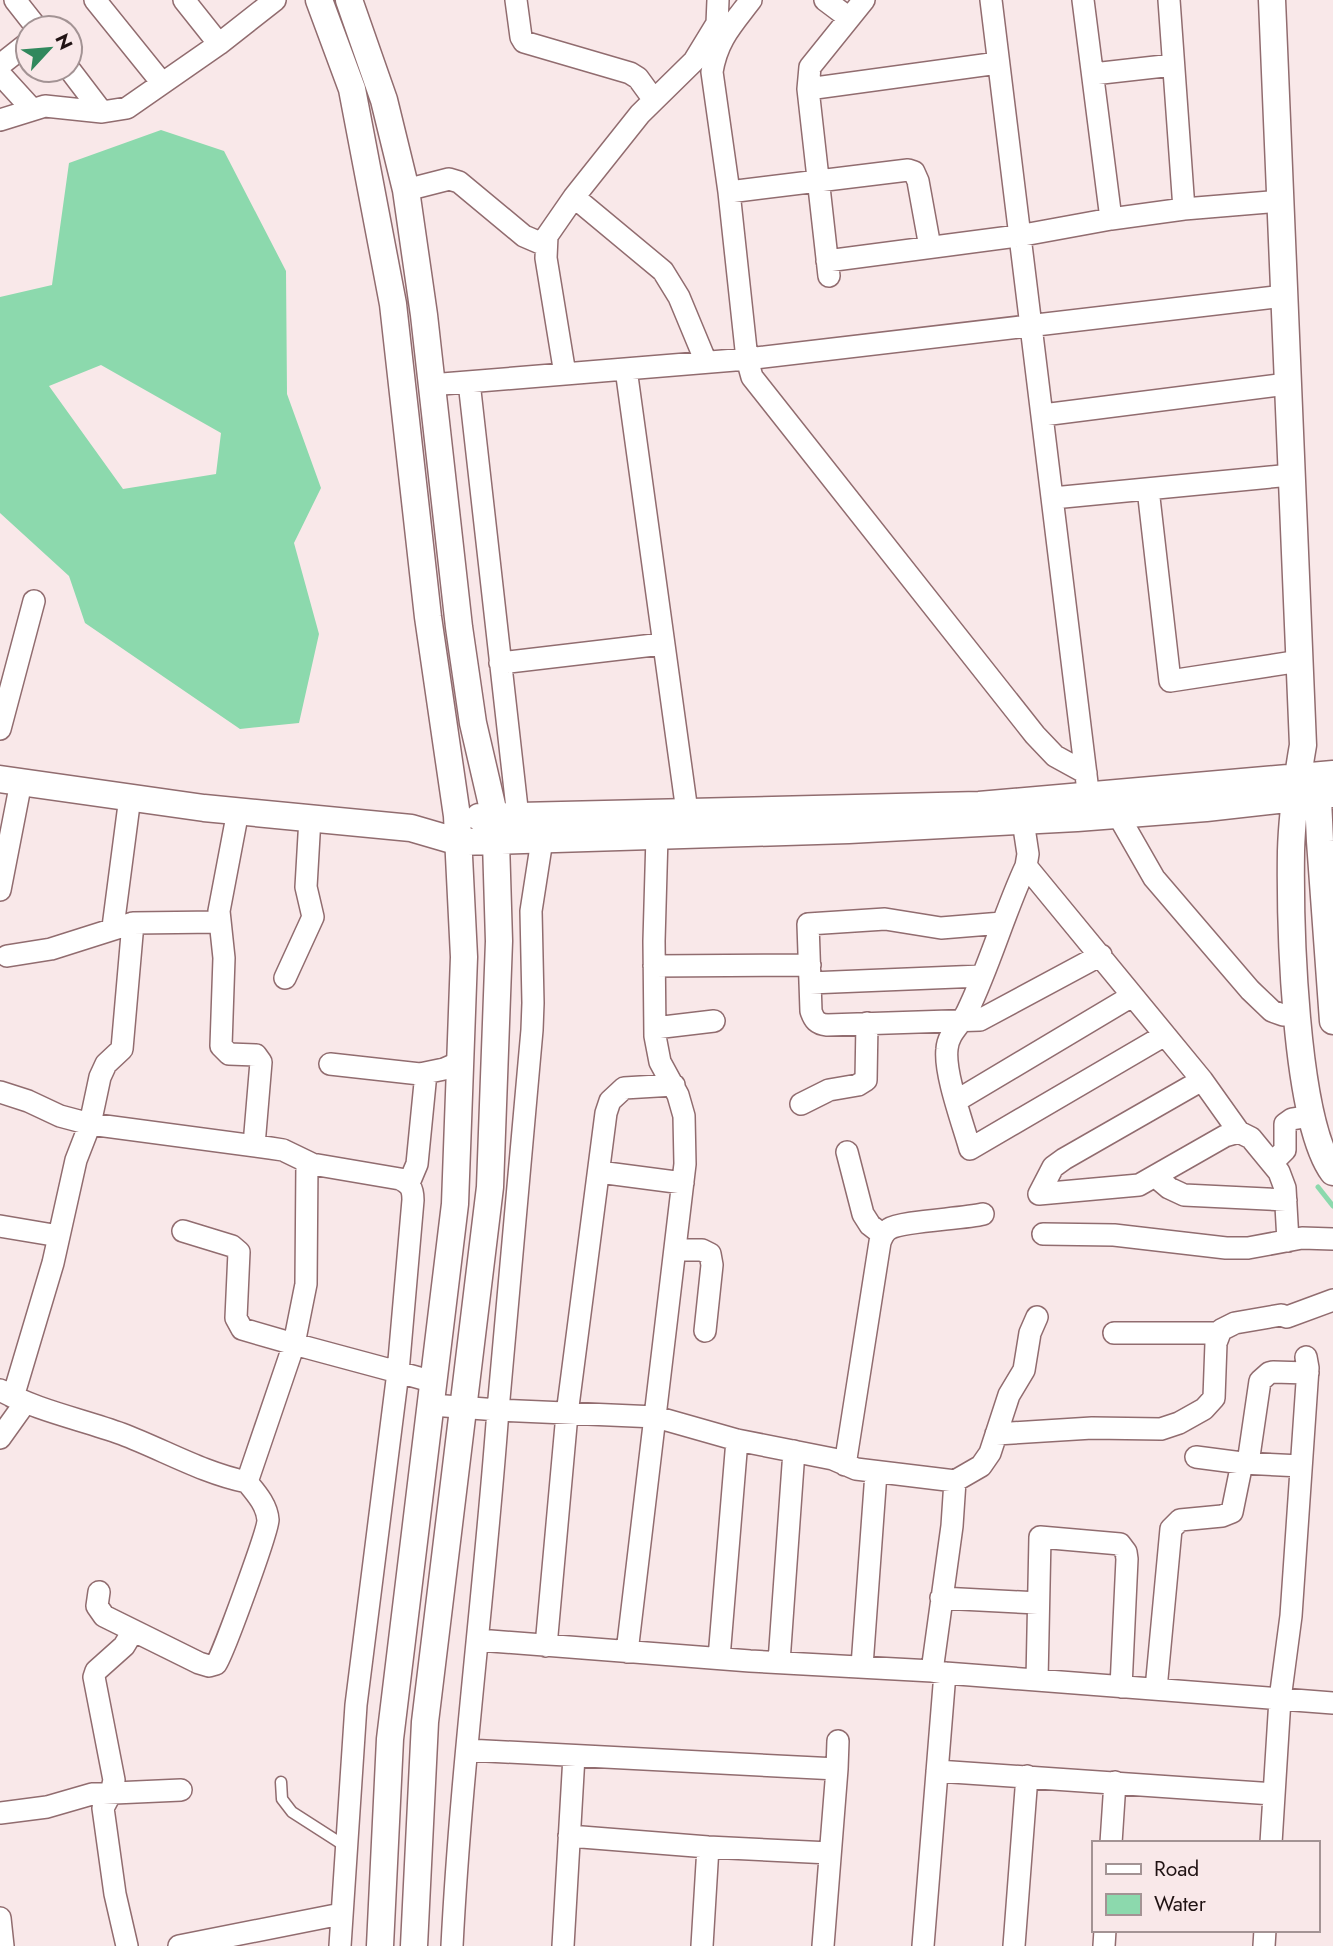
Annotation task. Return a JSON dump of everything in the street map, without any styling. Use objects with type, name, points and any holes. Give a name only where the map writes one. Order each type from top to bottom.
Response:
[{"type":"street","points":[[15,0],[26,14]]},
{"type":"street","points":[[96,0],[162,83]]},
{"type":"street","points":[[184,0],[219,44]]},
{"type":"street","points":[[0,120],[31,108],[45,106],[67,106],[102,112],[127,108],[219,44],[276,0]]},
{"type":"street","points":[[319,0],[352,89],[393,304],[428,617],[458,829],[464,957],[455,1204],[390,1739],[380,1946]]},
{"type":"street","points":[[349,0],[384,100],[406,190],[424,315],[430,385],[471,710],[503,826]]},
{"type":"street","points":[[516,0],[524,42],[630,73],[638,78],[654,100]]},
{"type":"street","points":[[718,0],[719,31],[712,72],[729,192],[747,359],[757,386],[1035,735],[1089,795],[1118,814],[1154,878],[1250,990],[1272,1010],[1283,1015],[1298,1016]]},
{"type":"street","points":[[565,374],[545,245],[550,228],[654,100],[751,0]]},
{"type":"street","points":[[825,0],[849,18]]},
{"type":"street","points":[[864,0],[810,67],[808,89],[828,268],[930,247],[1018,236],[1111,219],[1184,209],[1280,201]]},
{"type":"street","points":[[991,0],[1089,795]]},
{"type":"street","points":[[1083,0],[1111,219]]},
{"type":"street","points":[[1169,0],[1184,209]]},
{"type":"street","points":[[1272,0],[1303,745],[1316,786],[1333,1021]]},
{"type":"street","points":[[0,65],[14,54]]},
{"type":"street","points":[[808,89],[998,63]]},
{"type":"street","points":[[1093,74],[1173,65]]},
{"type":"street","points":[[0,74],[31,108]]},
{"type":"street","points":[[81,84],[102,112]]},
{"type":"street","points":[[729,192],[908,170],[914,172],[918,181],[930,247]]},
{"type":"street","points":[[406,190],[449,179],[459,182],[524,236],[545,245]]},
{"type":"street","points":[[574,197],[663,271],[679,297],[706,362]]},
{"type":"street","points":[[430,385],[747,359],[1284,296]]},
{"type":"street","points":[[626,369],[662,645],[689,824]]},
{"type":"street","points":[[414,1946],[425,1722],[490,1187],[499,941],[503,826],[500,663],[469,382]]},
{"type":"street","points":[[1043,415],[1287,384]]},
{"type":"street","points":[[1053,498],[1291,475]]},
{"type":"street","points":[[1148,489],[1170,681],[1300,662]]},
{"type":"street","points":[[0,729],[34,601]]},
{"type":"street","points":[[500,663],[662,645]]},
{"type":"street","points":[[0,890],[11,780],[239,811],[411,828],[458,829],[503,826],[1023,821],[1089,795]]},
{"type":"street","points":[[503,826],[542,840],[657,836],[689,824],[1089,795],[1316,786]]},
{"type":"street","points":[[1118,814],[1316,786]]},
{"type":"street","points":[[1316,786],[1291,850],[1298,1016],[1311,1116],[1327,1164],[1333,1172]]},
{"type":"street","points":[[0,1438],[59,1236],[76,1160],[90,1124],[100,1077],[106,1064],[122,1049],[123,925],[130,797]]},
{"type":"street","points":[[239,811],[222,889],[219,922],[224,958],[221,1046],[229,1054],[256,1055],[262,1066],[254,1145]]},
{"type":"street","points":[[285,978],[313,917],[306,887],[310,818]]},
{"type":"street","points":[[1023,821],[1028,854],[1026,866],[962,1020],[949,1037],[947,1047],[956,1101],[970,1149],[1165,1035]]},
{"type":"street","points":[[627,1652],[685,1164],[684,1116],[674,1086],[660,1062],[655,1028],[657,836]]},
{"type":"street","points":[[452,1946],[456,1862],[532,1030],[531,911],[542,840]]},
{"type":"street","points":[[1026,866],[1202,1080],[1239,1132],[1251,1138],[1272,1163],[1283,1180],[1289,1241]]},
{"type":"street","points":[[1002,923],[941,928],[885,919],[808,924],[811,1011],[820,1024],[987,1018],[1101,955]]},
{"type":"street","points":[[7,956],[51,949],[123,925],[219,922]]},
{"type":"street","points":[[654,966],[810,974],[981,976]]},
{"type":"street","points":[[956,1101],[1132,996]]},
{"type":"street","points":[[655,1028],[714,1021]]},
{"type":"street","points":[[801,1104],[829,1090],[858,1085],[866,1080],[867,1023]]},
{"type":"street","points":[[330,1064],[426,1073],[460,1062]]},
{"type":"street","points":[[409,1183],[417,1164],[426,1073]]},
{"type":"street","points":[[1202,1080],[1064,1158],[1053,1167],[1039,1194],[1131,1186],[1156,1177],[1226,1136],[1239,1132]]},
{"type":"street","points":[[546,1646],[568,1414],[606,1113],[615,1094],[624,1088],[674,1086]]},
{"type":"street","points":[[0,1092],[60,1116],[90,1124],[283,1150],[307,1162],[400,1178],[409,1183],[413,1190],[398,1372],[356,1704],[340,1946]]},
{"type":"street","points":[[1272,1163],[1285,1150],[1284,1128],[1287,1121],[1311,1116]]},
{"type":"street","points":[[847,1152],[863,1214],[870,1225],[883,1235]]},
{"type":"street","points":[[247,1482],[293,1344],[306,1284],[307,1162]]},
{"type":"street","points":[[599,1172],[683,1183]]},
{"type":"street","points":[[1156,1177],[1169,1188],[1184,1195],[1286,1200]]},
{"type":"street","points":[[845,1465],[883,1235],[887,1230],[898,1226],[964,1219],[983,1214]]},
{"type":"street","points":[[0,1226],[59,1236]]},
{"type":"street","points":[[183,1231],[232,1246],[239,1252],[236,1318],[242,1329],[398,1372],[464,1408],[656,1417],[737,1440],[833,1459],[856,1469],[955,1481],[986,1460],[1009,1395],[1024,1370],[1030,1333],[1037,1317]]},
{"type":"street","points":[[1043,1234],[1114,1235],[1226,1248],[1248,1248],[1319,1237],[1333,1239]]},
{"type":"street","points":[[675,1250],[702,1250],[710,1254],[712,1265],[705,1331]]},
{"type":"street","points":[[1114,1333],[1219,1333],[1235,1324],[1281,1315],[1287,1317],[1333,1300]]},
{"type":"street","points":[[996,1434],[1092,1428],[1161,1429],[1179,1423],[1204,1409],[1214,1398],[1216,1343],[1219,1333]]},
{"type":"street","points":[[1156,1689],[1171,1529],[1180,1520],[1222,1516],[1232,1512],[1245,1463],[1260,1381],[1269,1373],[1307,1365],[1291,1616],[1280,1699],[1271,1841]]},
{"type":"street","points":[[13,1397],[113,1431],[201,1469],[247,1482],[263,1503],[268,1521],[266,1534],[220,1659],[209,1666],[104,1616],[97,1606],[99,1592]]},
{"type":"street","points":[[719,1658],[737,1440]]},
{"type":"street","points":[[779,1662],[794,1451]]},
{"type":"street","points":[[1196,1457],[1301,1466]]},
{"type":"street","points":[[862,1667],[876,1473]]},
{"type":"street","points":[[923,1946],[937,1771],[941,1598],[952,1527],[955,1481]]},
{"type":"street","points":[[1037,1680],[1040,1537],[1111,1543],[1124,1547],[1126,1559],[1121,1687]]},
{"type":"street","points":[[941,1598],[1038,1603]]},
{"type":"street","points":[[127,1946],[115,1894],[103,1808],[114,1780],[94,1677],[96,1671],[124,1646],[133,1631]]},
{"type":"street","points":[[478,1640],[1333,1703]]},
{"type":"street","points":[[823,1946],[838,1741]]},
{"type":"street","points":[[467,1750],[836,1769]]},
{"type":"street","points":[[563,1946],[574,1756]]},
{"type":"street","points":[[937,1771],[1274,1794]]},
{"type":"street","points":[[1014,1946],[1027,1776]]},
{"type":"street","points":[[1111,1841],[1115,1782]]},
{"type":"street","points":[[0,1812],[47,1807],[92,1794],[181,1790]]},
{"type":"street","points":[[569,1836],[830,1853]]},
{"type":"street","points":[[702,1946],[708,1847]]},
{"type":"street","points":[[179,1946],[341,1914]]},
{"type":"street","points":[[0,1918],[3,1946]]},
{"type":"lane","points":[[281,1782],[282,1799],[292,1812],[345,1846]]},
{"type":"water","points":[[161,130],[224,151],[286,271],[287,394],[321,488],[294,543],[319,634],[299,723],[240,729],[85,623],[69,576],[0,513],[0,297],[52,285],[69,163]],"holes":[[[101,365],[221,433],[216,474],[123,489],[49,386]]]},
{"type":"waterway","points":[[1318,1187],[1333,1206]]}]
